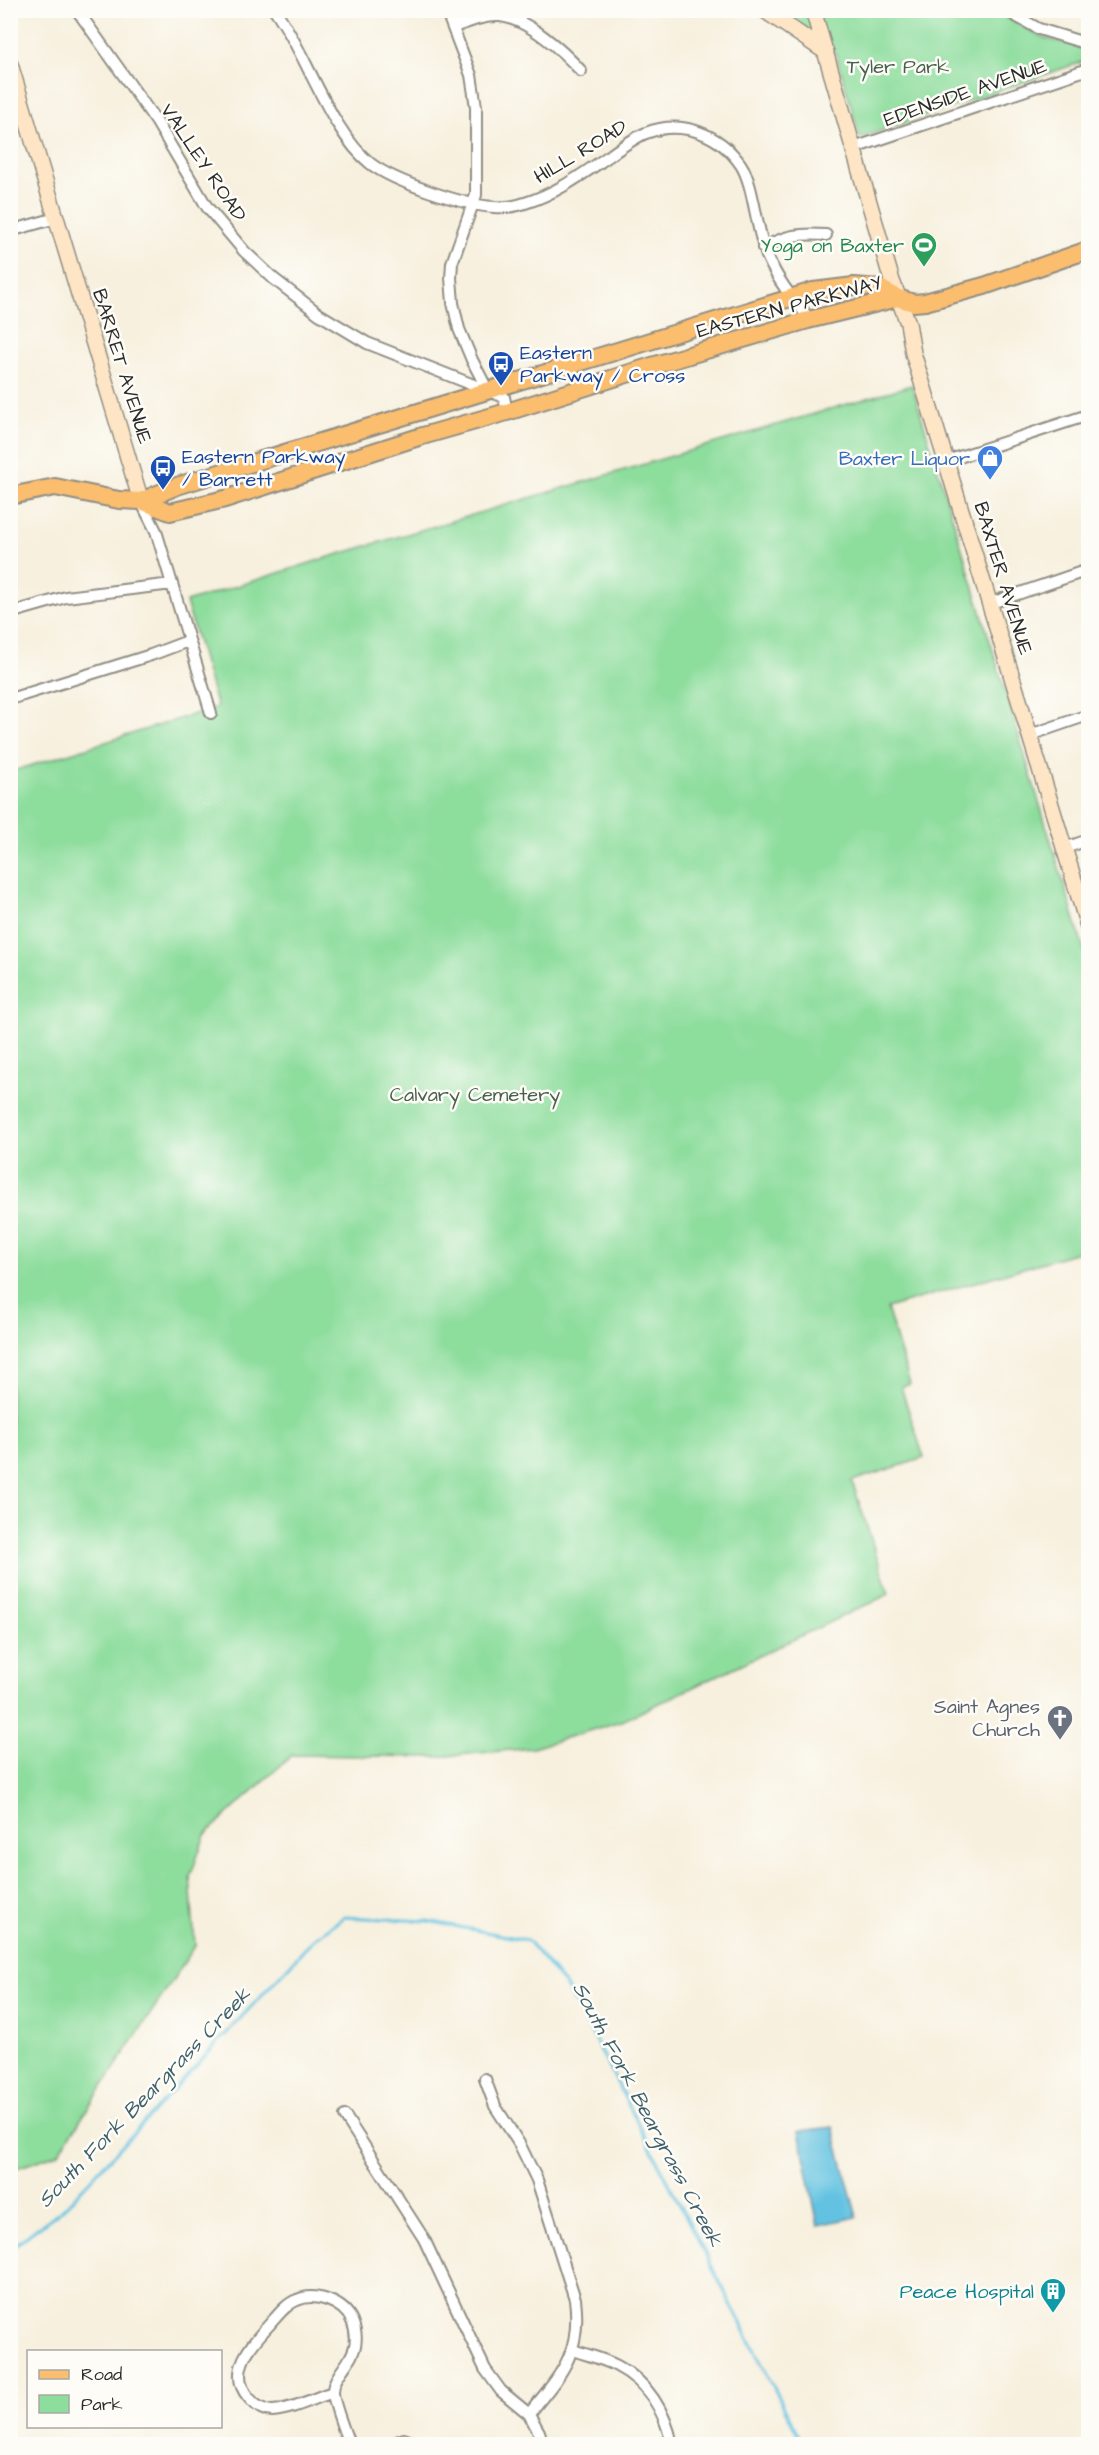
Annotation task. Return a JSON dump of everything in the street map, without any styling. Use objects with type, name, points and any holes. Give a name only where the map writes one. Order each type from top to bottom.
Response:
[{"type":"main road","points":[[764,10],[826,52]]},
{"type":"main road","name":"BAXTER AVENUE","points":[[813,10],[898,298],[908,323],[913,353],[1089,926]]},
{"type":"main road","name":"BARRET AVENUE","points":[[10,64],[141,501]]},
{"type":"main road","name":"EASTERN PARKWAY","points":[[141,501],[177,486],[813,291],[854,286],[880,288],[898,298],[917,303],[925,302],[984,286],[1089,250]]},
{"type":"main road","name":"EASTERN PARKWAY","points":[[10,496],[55,487],[119,500],[141,501],[170,512],[194,507],[808,320],[898,298]]},
{"type":"street","name":"VALLEY ROAD","points":[[77,10],[156,121],[207,207],[251,258],[319,314],[367,343],[504,397],[507,412]]},
{"type":"street","name":"HILL ROAD","points":[[275,10],[297,44],[343,131],[363,157],[382,171],[411,184],[474,204],[501,207],[523,204],[548,195],[645,133],[668,128],[687,128],[713,138],[732,153],[742,167],[771,266],[785,289],[804,309],[808,320]]},
{"type":"street","points":[[446,10],[471,75],[476,99],[477,195],[458,243],[451,278],[454,310],[472,360],[488,391]]},
{"type":"street","points":[[1005,10],[1039,29],[1089,44]]},
{"type":"street","points":[[454,27],[486,17],[509,18],[552,42],[581,71]]},
{"type":"street","name":"EDENSIDE AVENUE","points":[[854,148],[1089,69]]},
{"type":"street","points":[[10,231],[56,218]]},
{"type":"street","points":[[764,248],[794,234],[826,235]]},
{"type":"street","points":[[947,461],[1089,414]]},
{"type":"street","name":"BARRET AVENUE","points":[[141,501],[156,531],[211,713]]},
{"type":"street","points":[[991,603],[1089,570]]},
{"type":"street","points":[[10,613],[66,597],[172,584]]},
{"type":"street","points":[[10,699],[188,641]]},
{"type":"street","points":[[1030,735],[1089,716]]},
{"type":"street","points":[[1065,848],[1089,840]]},
{"type":"street","points":[[485,2079],[495,2106],[528,2158],[549,2214],[575,2299],[577,2331],[573,2350],[558,2378],[529,2414]]},
{"type":"street","points":[[345,2116],[424,2239],[485,2369],[501,2391],[529,2414],[543,2445]]},
{"type":"street","points":[[333,2392],[284,2409],[269,2411],[260,2409],[244,2393],[241,2382],[243,2356],[252,2343],[294,2300],[305,2297],[323,2299],[337,2304],[352,2321],[356,2339],[350,2361],[336,2382],[333,2392],[349,2445]]},
{"type":"street","points":[[573,2350],[617,2366],[640,2383],[660,2407],[672,2445]]},
{"type":"street","points":[[392,2445],[404,2439],[418,2445]]},
{"type":"green space","name":"Tyler Park","points":[[776,11],[995,11],[1045,38],[1088,49],[1088,60],[860,138],[836,54],[803,28]]},
{"type":"green space","name":"Calvary Cemetery","points":[[912,385],[1088,963],[1088,1249],[887,1308],[910,1384],[901,1387],[924,1458],[852,1481],[889,1594],[624,1720],[533,1748],[436,1757],[292,1755],[205,1835],[190,1877],[195,1946],[58,2154],[11,2170],[10,772],[217,707],[186,602],[326,558]]},
{"type":"water","points":[[833,2127],[857,2217],[818,2225],[799,2131]]},
{"type":"waterway","name":"South Fork Beargrass Creek","points":[[10,2249],[64,2208],[314,1939],[344,1917],[428,1921],[527,1940],[565,1985],[588,2026],[803,2444]]},
{"type":"place","name":"Yoga on Baxter","points":[[924,268]]},
{"type":"place","name":"Eastern Parkway / Cross","points":[[501,387]]},
{"type":"place","name":"Baxter Liquor","points":[[990,481]]},
{"type":"place","name":"Eastern Parkway / Barrett","points":[[163,491]]},
{"type":"place","name":"Saint Agnes Church","points":[[1060,1741]]},
{"type":"place","name":"Peace Hospital","points":[[1053,2314]]}]
